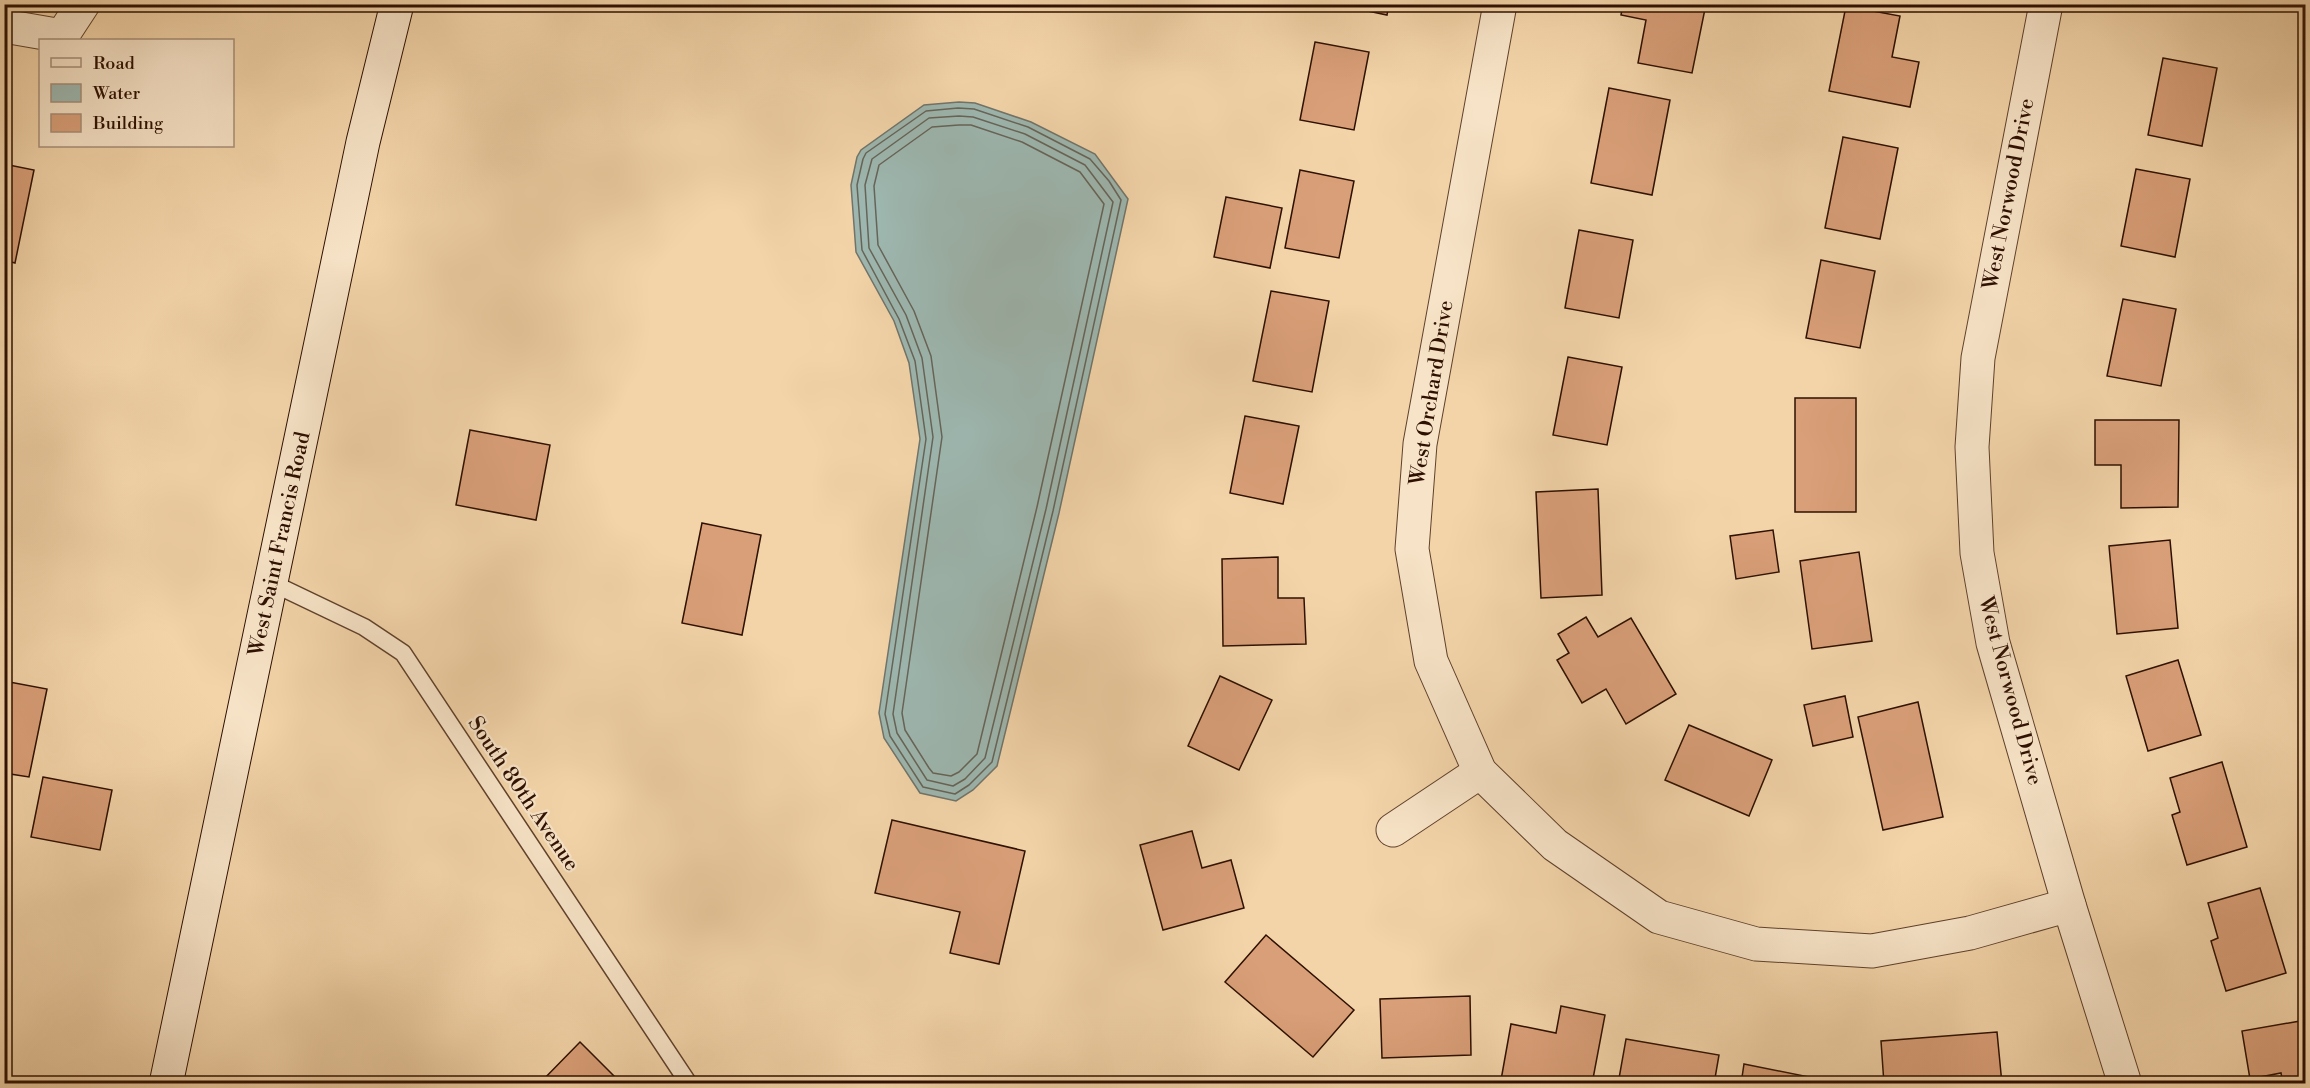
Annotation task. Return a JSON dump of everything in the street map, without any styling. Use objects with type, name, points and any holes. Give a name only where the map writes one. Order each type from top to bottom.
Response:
[{"type":"street","points":[[4,26],[62,36],[83,4]]},
{"type":"street","name":"West Saint Francis Road","points":[[166,1083],[363,142],[397,4]]},
{"type":"street","name":"West Orchard Drive","points":[[1500,4],[1420,444],[1412,549],[1431,661],[1480,772],[1555,845],[1659,917],[1756,944],[1872,951],[1970,933],[2069,905]]},
{"type":"street","name":"West Norwood Drive","points":[[2046,4],[1978,358],[1972,447],[1977,552],[1993,643],[2069,905],[2125,1083]]},
{"type":"street","points":[[1393,830],[1480,772]]},
{"type":"lane","name":"South 80th Avenue","points":[[272,583],[364,627],[403,653],[688,1083]]},
{"type":"water","points":[[975,103],[1031,122],[1095,154],[1128,199],[1059,513],[997,766],[973,790],[956,801],[920,793],[884,738],[879,713],[920,439],[909,363],[894,321],[856,252],[851,185],[857,157],[861,150],[924,105]]},
{"type":"building","points":[[1335,4],[1389,4],[1387,15]]},
{"type":"building","points":[[1623,4],[1706,4],[1692,73],[1638,63],[1646,20],[1621,15]]},
{"type":"building","points":[[1846,6],[1900,16],[1892,57],[1919,62],[1910,107],[1829,91]]},
{"type":"building","points":[[1315,42],[1369,52],[1354,130],[1300,120]]},
{"type":"building","points":[[2163,58],[2217,68],[2202,146],[2148,135]]},
{"type":"building","points":[[1609,88],[1670,100],[1652,195],[1591,183]]},
{"type":"building","points":[[1843,137],[1898,148],[1880,239],[1825,228]]},
{"type":"building","points":[[4,164],[34,170],[15,263],[4,260]]},
{"type":"building","points":[[2136,169],[2190,179],[2175,257],[2121,246]]},
{"type":"building","points":[[1300,170],[1354,181],[1339,258],[1285,248]]},
{"type":"building","points":[[1226,197],[1282,208],[1270,268],[1214,257]]},
{"type":"building","points":[[1579,230],[1633,240],[1619,318],[1565,308]]},
{"type":"building","points":[[1821,260],[1875,271],[1860,348],[1806,338]]},
{"type":"building","points":[[1271,291],[1329,301],[1312,392],[1253,381]]},
{"type":"building","points":[[2123,299],[2176,309],[2161,386],[2107,376]]},
{"type":"building","points":[[1568,357],[1622,367],[1607,445],[1553,435]]},
{"type":"building","points":[[1795,398],[1856,398],[1856,512],[1795,512]]},
{"type":"building","points":[[1245,416],[1299,426],[1283,504],[1230,493]]},
{"type":"building","points":[[2095,420],[2179,420],[2178,507],[2121,508],[2121,465],[2095,465]]},
{"type":"building","points":[[470,430],[550,445],[536,520],[456,505]]},
{"type":"building","points":[[1598,489],[1602,595],[1541,598],[1536,492]]},
{"type":"building","points":[[702,523],[761,535],[742,635],[682,623]]},
{"type":"building","points":[[1773,530],[1779,572],[1736,579],[1730,536]]},
{"type":"building","points":[[2170,540],[2178,628],[2117,634],[2109,546]]},
{"type":"building","points":[[1859,552],[1872,641],[1812,649],[1800,561]]},
{"type":"building","points":[[1278,557],[1278,598],[1304,598],[1306,644],[1223,646],[1222,559]]},
{"type":"building","points":[[1586,617],[1598,637],[1631,618],[1676,694],[1626,724],[1606,689],[1582,703],[1557,660],[1569,653],[1558,634]]},
{"type":"building","points":[[2178,660],[2201,735],[2148,751],[2126,676]]},
{"type":"building","points":[[1220,676],[1272,700],[1239,770],[1188,746]]},
{"type":"building","points":[[4,681],[47,689],[29,777],[4,773]]},
{"type":"building","points":[[1845,696],[1853,737],[1813,746],[1804,705]]},
{"type":"building","points":[[1918,702],[1943,817],[1883,830],[1858,717]]},
{"type":"building","points":[[1689,725],[1772,760],[1749,816],[1665,780]]},
{"type":"building","points":[[2222,762],[2247,847],[2187,865],[2172,815],[2180,812],[2170,778]]},
{"type":"building","points":[[43,777],[112,790],[100,850],[31,837]]},
{"type":"building","points":[[892,820],[1025,851],[999,964],[950,953],[960,912],[875,893]]},
{"type":"building","points":[[1192,831],[1202,868],[1231,860],[1244,908],[1163,930],[1140,845]]},
{"type":"building","points":[[2260,888],[2286,973],[2226,991],[2211,941],[2218,938],[2208,903]]},
{"type":"building","points":[[1266,935],[1354,1010],[1313,1057],[1225,982]]},
{"type":"building","points":[[1470,996],[1471,1055],[1382,1058],[1380,999]]},
{"type":"building","points":[[1561,1006],[1605,1015],[1592,1084],[1521,1084],[1501,1080],[1511,1024],[1556,1033]]},
{"type":"building","points":[[2306,1020],[2306,1084],[2283,1084],[2281,1073],[2250,1079],[2242,1031]]},
{"type":"building","points":[[1997,1032],[2002,1084],[1884,1084],[1881,1041]]},
{"type":"building","points":[[1626,1039],[1719,1055],[1714,1084],[1618,1084]]},
{"type":"building","points":[[580,1042],[622,1084],[539,1084]]},
{"type":"building","points":[[1744,1064],[1834,1082],[1834,1084],[1741,1084]]}]
